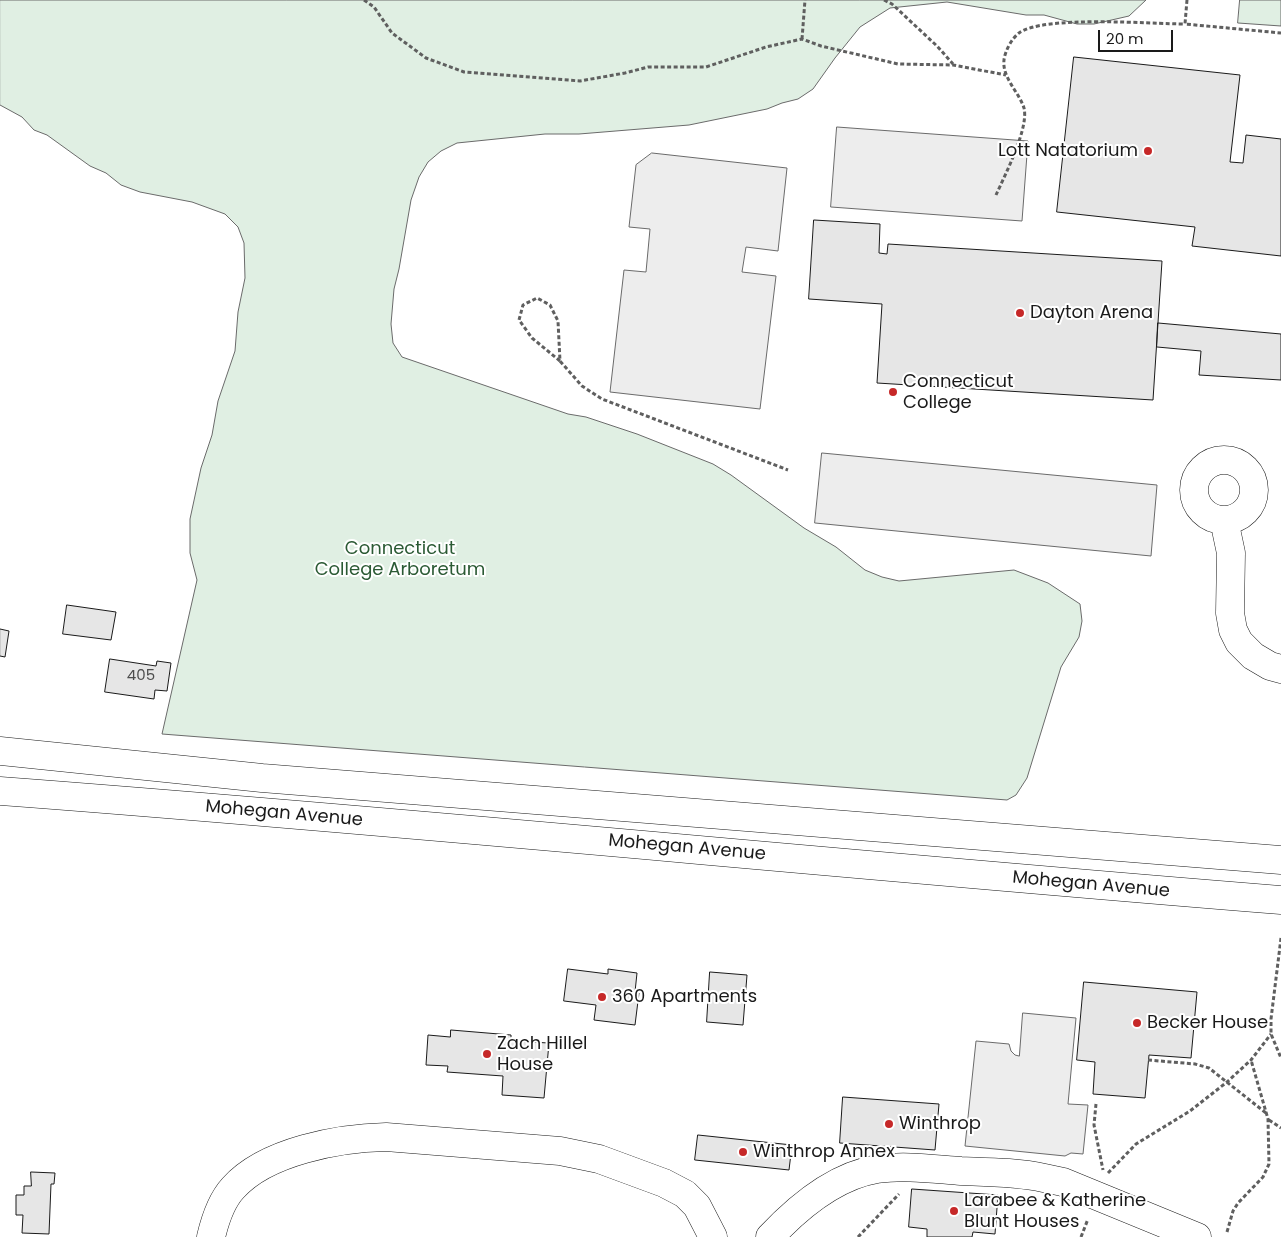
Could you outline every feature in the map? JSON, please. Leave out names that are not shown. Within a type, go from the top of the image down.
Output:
[{"type":"main road","points":[[1224,520],[1231,553],[1230,613],[1232,630],[1239,642],[1253,656],[1270,666],[1281,669]]},
{"type":"main road","name":"Mohegan Avenue","points":[[0,751],[272,778],[1281,860]]},
{"type":"main road","name":"Mohegan Avenue","points":[[0,791],[634,844],[1075,884],[1281,900]]},
{"type":"main road","points":[[211,1237],[228,1194],[236,1185],[256,1170],[301,1150],[336,1141],[366,1137],[491,1144],[560,1151],[599,1159],[664,1183],[685,1194],[697,1206],[713,1237]]},
{"type":"main road","points":[[770,1237],[782,1224],[823,1191],[835,1184],[859,1173],[893,1168],[990,1172],[1063,1182],[1197,1237]]},
{"type":"path","points":[[364,0],[374,7],[392,33],[426,58],[464,72],[580,81],[648,67],[706,67],[766,47],[802,39],[898,64],[953,65],[1006,74]]},
{"type":"path","points":[[802,39],[804,0]]},
{"type":"path","points":[[884,0],[891,2],[937,46],[953,65]]},
{"type":"path","points":[[1185,24],[1187,0]]},
{"type":"path","points":[[996,195],[1022,133],[1024,110],[1006,74],[1004,60],[1010,45],[1019,33],[1035,26],[1070,22],[1185,24],[1281,33]]},
{"type":"path","points":[[560,361],[558,321],[550,305],[537,298],[523,305],[519,320],[532,338],[560,361],[582,386],[602,398],[788,470]]},
{"type":"path","points":[[1281,938],[1272,1002],[1271,1034],[1281,1058]]},
{"type":"path","points":[[1096,1104],[1094,1125],[1103,1170],[1106,1175],[1136,1144],[1190,1111],[1227,1082],[1251,1060],[1271,1034]]},
{"type":"path","points":[[1148,1060],[1200,1065],[1216,1073],[1267,1113]]},
{"type":"path","points":[[1227,1232],[1233,1211],[1238,1203],[1267,1171],[1270,1164],[1267,1113],[1251,1060]]},
{"type":"path","points":[[1268,1120],[1281,1128]]},
{"type":"path","points":[[858,1237],[902,1191]]},
{"type":"path","points":[[1081,1237],[1091,1213]]},
{"type":"green space","name":"Connecticut College Arboretum","points":[[0,0],[1146,0],[1129,16],[1094,24],[1077,24],[1044,15],[1026,15],[947,2],[890,8],[860,27],[813,89],[798,99],[767,109],[689,125],[579,134],[545,134],[457,143],[441,151],[428,162],[419,177],[411,200],[394,289],[391,324],[393,343],[402,357],[568,414],[586,417],[637,434],[713,464],[804,528],[836,547],[865,570],[899,581],[1014,570],[1048,583],[1080,604],[1082,621],[1079,637],[1061,667],[1027,778],[1016,795],[1007,800],[162,734],[197,580],[190,553],[190,519],[201,468],[212,435],[218,401],[235,351],[238,312],[245,278],[244,243],[238,227],[225,214],[192,202],[140,192],[121,185],[106,173],[90,166],[47,135],[34,130],[22,117],[0,105]]},
{"type":"green space","points":[[1240,0],[1281,0],[1281,26],[1238,23]]},
{"type":"shaded area","points":[[837,127],[1028,141],[1022,221],[831,207]]},
{"type":"shaded area","points":[[652,153],[787,168],[778,251],[746,247],[742,272],[776,276],[760,409],[610,392],[624,270],[646,272],[650,229],[629,227],[636,165]]},
{"type":"shaded area","points":[[822,453],[1157,485],[1151,556],[815,523]]},
{"type":"shaded area","points":[[1023,1013],[1076,1018],[1068,1104],[1088,1105],[1083,1154],[1071,1153],[1065,1156],[965,1146],[976,1041],[1009,1044],[1011,1051],[1019,1056]]},
{"type":"building","name":"Lott Natatorium","points":[[1074,57],[1240,75],[1230,162],[1243,163],[1246,135],[1281,139],[1281,256],[1192,246],[1195,227],[1057,212]]},
{"type":"building","name":"Dayton Arena","points":[[814,220],[880,224],[879,253],[887,254],[888,244],[1162,261],[1153,400],[877,383],[882,304],[809,299]]},
{"type":"building","points":[[1158,323],[1281,334],[1281,380],[1199,375],[1201,351],[1157,347]]},
{"type":"building","points":[[67,605],[116,612],[111,640],[63,634]]},
{"type":"building","points":[[0,629],[9,631],[5,657],[0,656]]},
{"type":"building","points":[[110,659],[156,666],[157,661],[171,663],[167,691],[155,690],[154,699],[105,692]]},
{"type":"building","name":"360 Apartments","points":[[568,969],[608,974],[608,969],[637,973],[635,992],[639,993],[635,1025],[594,1020],[596,1005],[564,1001]]},
{"type":"building","points":[[710,972],[747,975],[743,1025],[707,1022]]},
{"type":"building","name":"Becker House","points":[[1084,982],[1197,992],[1191,1058],[1149,1055],[1145,1098],[1093,1094],[1095,1062],[1077,1060]]},
{"type":"building","name":"Zach Hillel House","points":[[451,1030],[511,1035],[511,1041],[549,1043],[544,1098],[502,1095],[503,1076],[447,1072],[448,1066],[426,1065],[428,1035],[450,1037]]},
{"type":"building","name":"Winthrop","points":[[843,1097],[939,1104],[935,1150],[840,1143]]},
{"type":"building","name":"Winthrop Annex","points":[[698,1135],[792,1145],[789,1170],[695,1160]]},
{"type":"building","points":[[31,1172],[55,1173],[54,1184],[51,1184],[49,1234],[22,1233],[23,1215],[16,1215],[16,1195],[24,1195],[24,1186],[31,1186]]},
{"type":"building","name":"Larabee & Katherine Blunt Houses","points":[[912,1189],[998,1195],[995,1234],[973,1232],[972,1237],[927,1237],[927,1229],[909,1227]]},
{"type":"place","name":"Lott Natatorium","points":[[1148,151]]},
{"type":"place","name":"Dayton Arena","points":[[1020,313]]},
{"type":"place","name":"Connecticut College","points":[[893,392]]},
{"type":"place","name":"360 Apartments","points":[[602,997]]},
{"type":"place","name":"Becker House","points":[[1137,1023]]},
{"type":"place","name":"Zach Hillel House","points":[[487,1054]]},
{"type":"place","name":"Winthrop","points":[[889,1124]]},
{"type":"place","name":"Winthrop Annex","points":[[743,1152]]},
{"type":"place","name":"Larabee & Katherine Blunt Houses","points":[[954,1211]]}]
